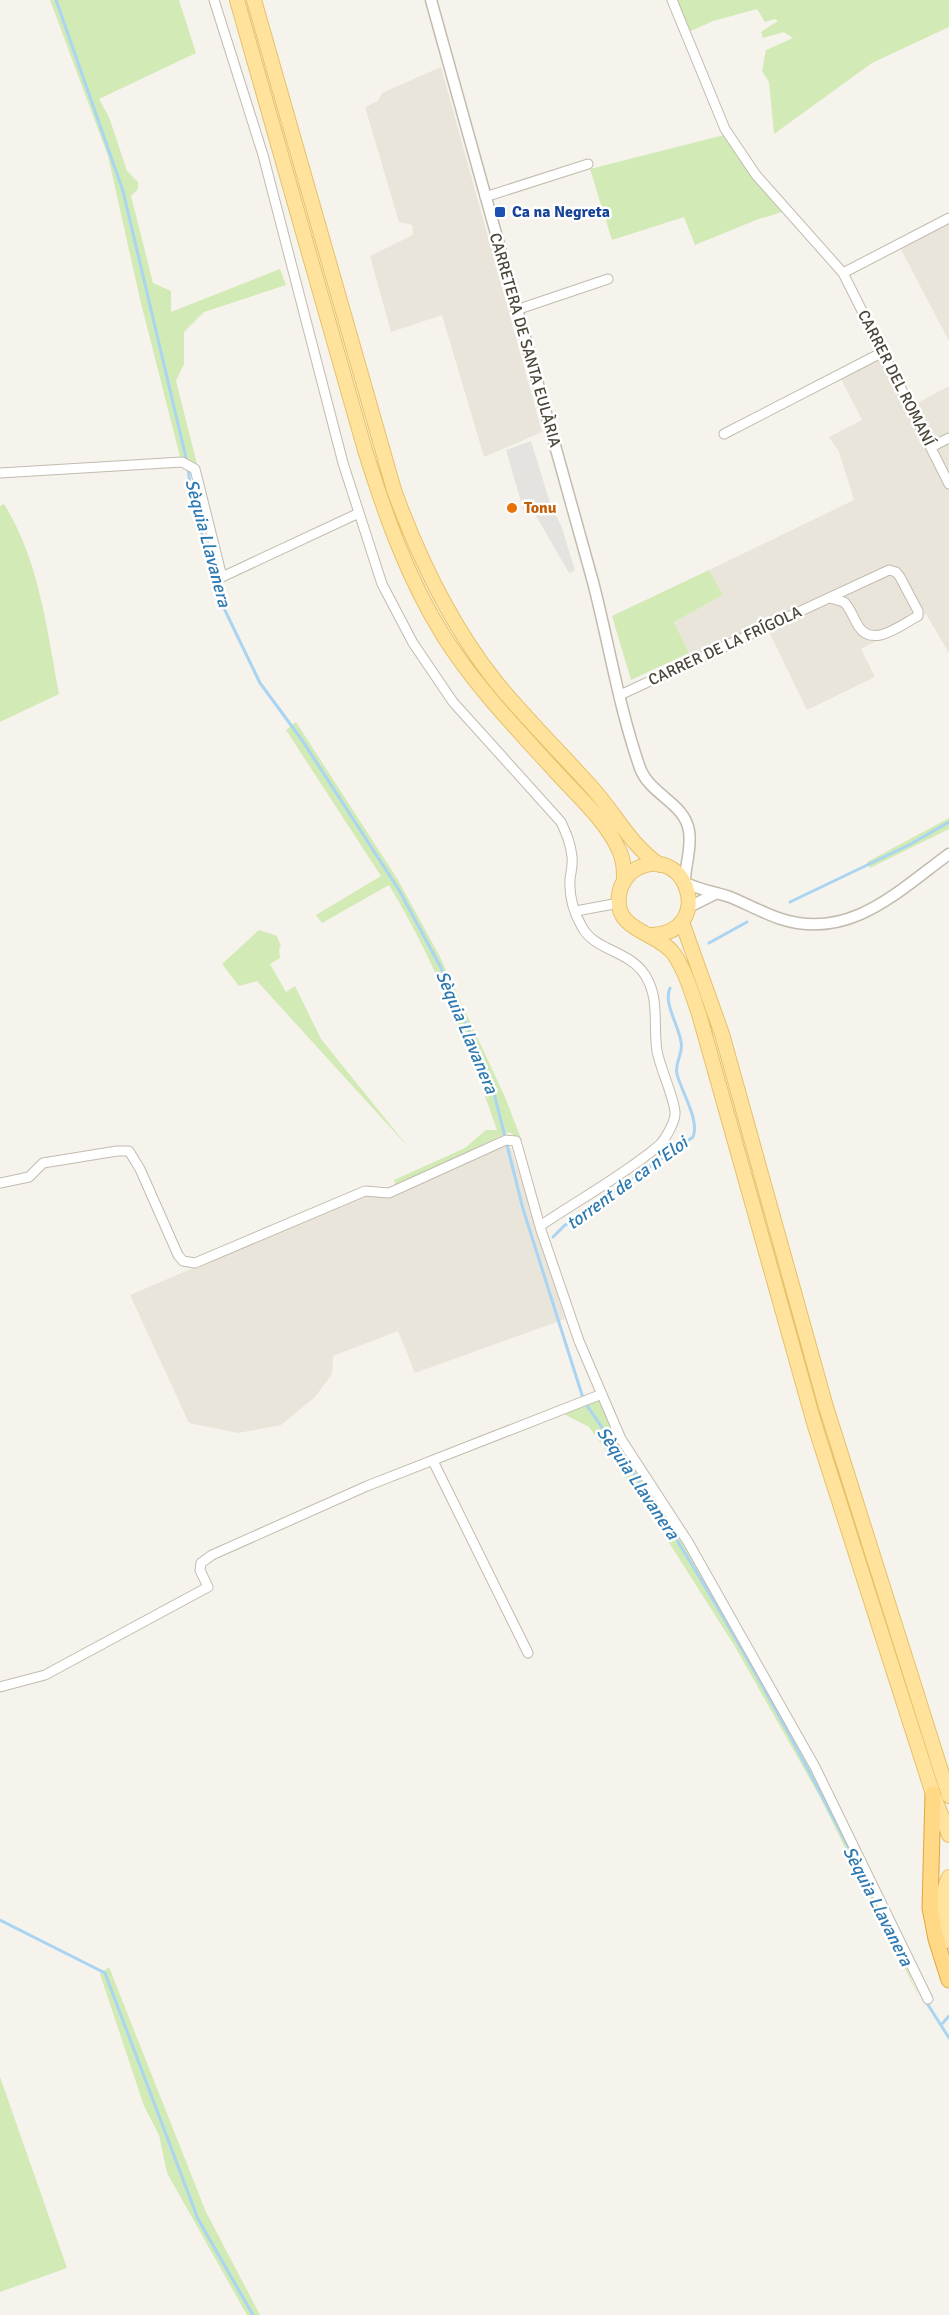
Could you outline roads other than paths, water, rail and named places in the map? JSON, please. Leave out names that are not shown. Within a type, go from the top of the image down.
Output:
[{"type":"highway","points":[[933,1794],[930,1908],[936,1939],[949,1980]]},
{"type":"main road","points":[[237,0],[365,450],[381,502],[408,569],[442,633],[483,691],[580,798],[613,840],[622,858],[624,882],[619,903],[630,926],[650,935],[674,955],[699,1014],[815,1426],[933,1794],[949,1835]]},
{"type":"main road","points":[[254,0],[394,490],[421,560],[455,624],[496,682],[607,805],[638,848],[685,882],[690,895],[689,907],[682,922],[669,932],[650,935]]},
{"type":"main road","points":[[624,882],[634,870],[663,865]]},
{"type":"main road","points":[[682,922],[722,1034],[826,1407],[949,1796]]},
{"type":"main road","points":[[949,1877],[944,1890],[943,1902],[949,1941]]},
{"type":"street","points":[[214,0],[262,155],[318,374],[382,584],[413,643],[453,702],[561,822],[573,859],[569,888],[585,932],[592,939],[621,952],[646,976],[655,1004],[654,1033],[661,1071],[676,1113],[659,1146],[540,1226]]},
{"type":"street","name":"CARRETERA DE SANTA EULÀRIA","points":[[431,0],[593,582],[620,694],[644,777],[655,791],[677,808],[686,821],[690,837],[685,882]]},
{"type":"street","name":"CARRER DEL ROMANÍ","points":[[672,0],[725,129],[756,176],[843,273],[949,483]]},
{"type":"street","points":[[485,196],[588,164]]},
{"type":"street","points":[[843,273],[949,218]]},
{"type":"street","points":[[516,310],[608,279]]},
{"type":"street","points":[[724,434],[883,352]]},
{"type":"street","points":[[931,447],[949,438]]},
{"type":"street","points":[[0,473],[183,462],[195,469],[222,577],[359,513]]},
{"type":"street","name":"CARRER DE LA FRÍGOLA","points":[[620,694],[889,570],[896,572],[900,577],[918,611],[918,616],[877,637],[869,637],[863,632],[844,602],[830,598]]},
{"type":"street","points":[[663,865],[688,853]]},
{"type":"street","points":[[685,882],[783,919],[816,925],[834,924],[871,911],[949,854]]},
{"type":"street","points":[[689,907],[717,893]]},
{"type":"street","points":[[576,911],[619,903]]},
{"type":"street","points":[[0,1183],[29,1177],[43,1163],[117,1151],[129,1152],[140,1169],[178,1255],[183,1262],[195,1263],[365,1191],[389,1193],[506,1140],[516,1141],[540,1226],[579,1341],[621,1439],[688,1542],[815,1767],[928,1999]]},
{"type":"street","points":[[0,1687],[45,1674],[208,1587],[200,1570],[201,1563],[212,1555],[367,1486],[602,1394]]},
{"type":"street","points":[[433,1461],[528,1653]]},
{"type":"waterway","name":"Sèquia Llavanera","points":[[56,0],[123,191],[187,462]]},
{"type":"waterway","name":"Sèquia Llavanera","points":[[188,469],[192,498],[220,600],[260,683],[302,740],[399,890],[440,966],[491,1081],[523,1209],[583,1398]]},
{"type":"waterway","name":"torrent de ca n'Eloi","points":[[790,902],[909,845],[949,822]]},
{"type":"waterway","name":"torrent de ca n'Eloi","points":[[709,943],[747,922]]},
{"type":"waterway","name":"torrent de ca n'Eloi","points":[[553,1237],[564,1226],[693,1137],[692,1114],[676,1070],[682,1046],[668,1001],[670,988]]},
{"type":"waterway","name":"Sèquia Llavanera","points":[[586,1404],[662,1516],[725,1620],[800,1754],[870,1890]]},
{"type":"waterway","points":[[0,1920],[105,1973],[198,2219],[253,2315]]},
{"type":"waterway","name":"Sèquia Llavanera","points":[[925,2000],[949,2038]]},
{"type":"waterway","points":[[941,2025],[949,2016]]},
{"type":"place","name":"Ca na Negreta","points":[[500,212]]},
{"type":"place","name":"Tonu","points":[[512,508]]}]
